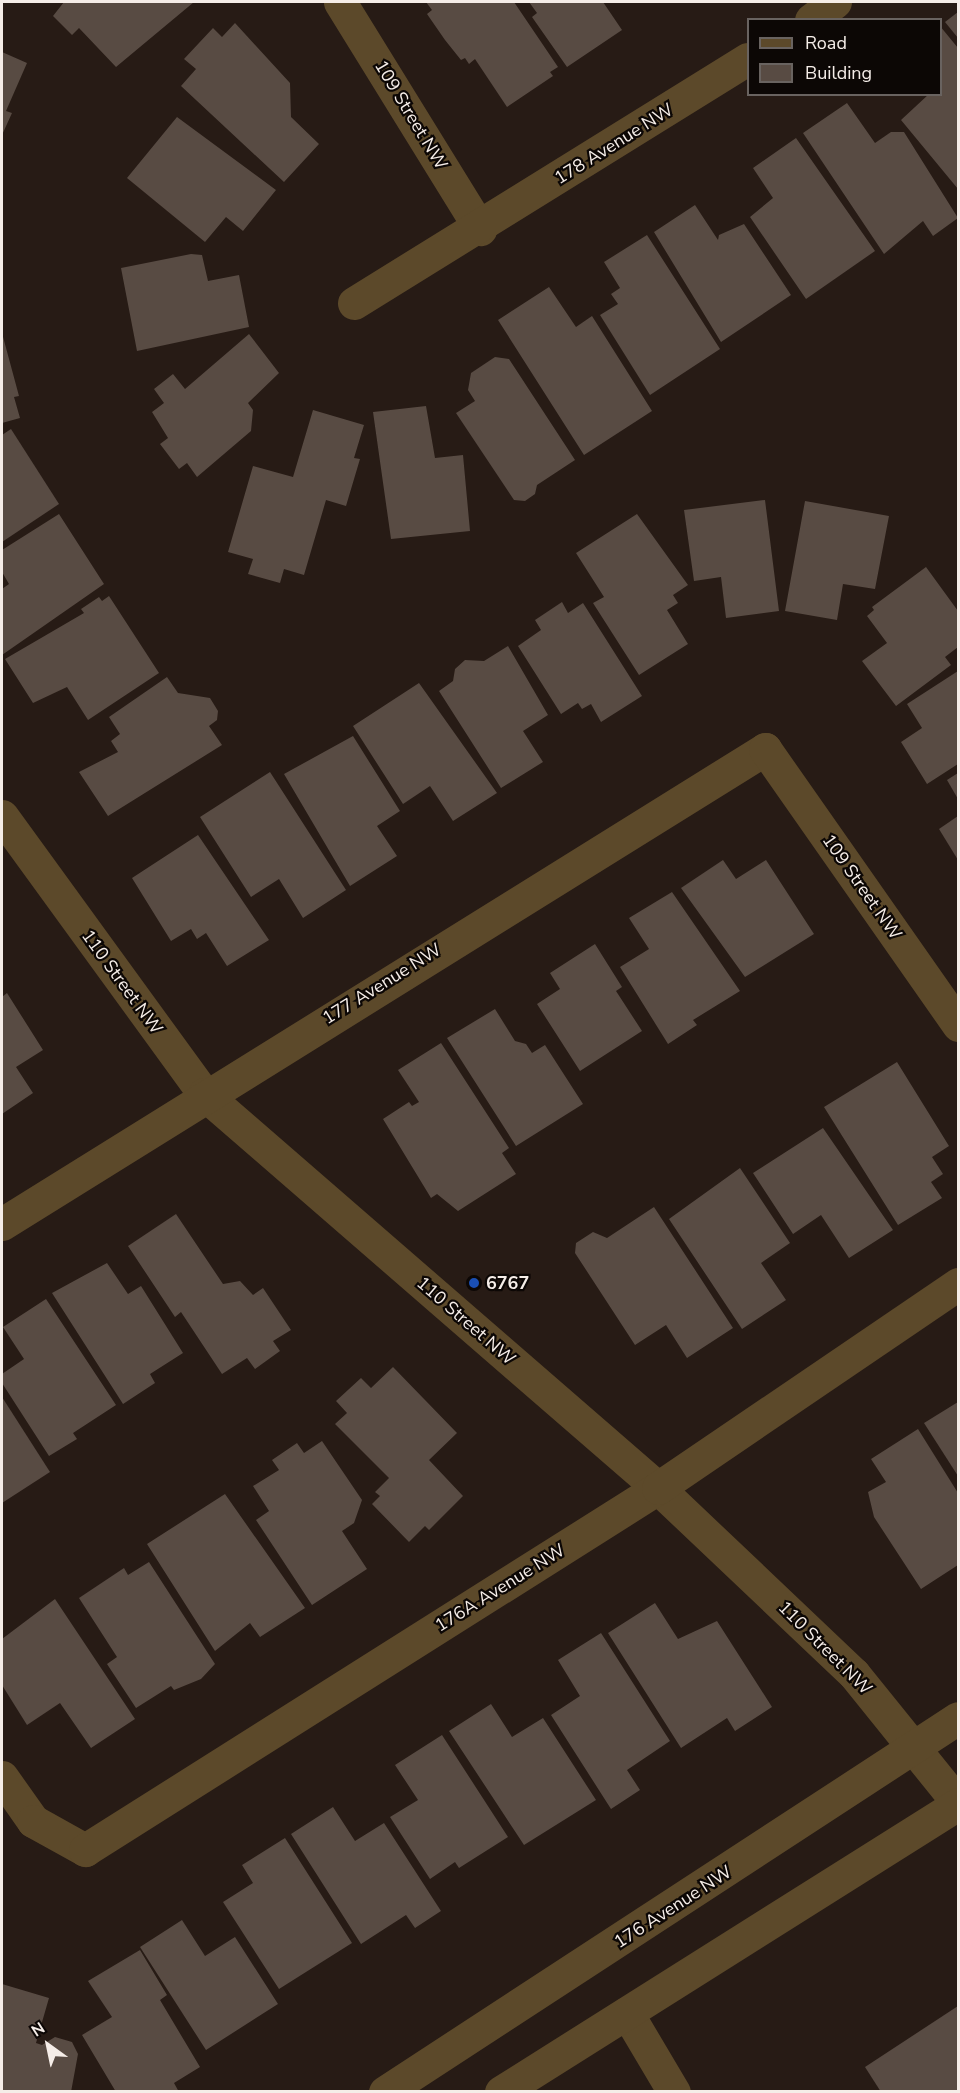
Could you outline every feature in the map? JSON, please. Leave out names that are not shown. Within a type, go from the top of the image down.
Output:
[{"type":"street","name":"109 Street NW","points":[[340,2],[480,229]]},
{"type":"street","points":[[814,18],[835,2]]},
{"type":"street","name":"178 Avenue NW","points":[[354,303],[480,229],[747,60]]},
{"type":"street","name":"109 Street NW","points":[[765,749],[958,1025]]},
{"type":"street","name":"177 Avenue NW","points":[[2,1224],[204,1094],[765,749]]},
{"type":"street","name":"110 Street NW","points":[[2,816],[204,1094],[658,1488],[854,1674],[915,1746],[958,1804]]},
{"type":"street","name":"176A Avenue NW","points":[[2,1777],[33,1821],[85,1850],[658,1488],[958,1284]]},
{"type":"street","name":"176 Avenue NW","points":[[385,2091],[958,1718]]},
{"type":"street","points":[[501,2091],[958,1804]]},
{"type":"street","points":[[627,2013],[674,2091]]},
{"type":"building","points":[[64,2],[194,2],[116,67],[79,28],[72,35],[53,16]]},
{"type":"building","points":[[426,2],[514,2],[558,67],[550,72],[553,76],[507,107],[475,59],[469,64],[465,58],[461,60],[445,40],[427,14],[432,10]]},
{"type":"building","points":[[529,2],[603,2],[622,30],[567,67],[532,17],[537,13]]},
{"type":"building","points":[[958,12],[958,38],[945,22]]},
{"type":"building","points":[[235,23],[290,83],[291,117],[319,144],[284,182],[181,86],[196,69],[184,59],[213,28],[222,37]]},
{"type":"building","points":[[942,28],[958,48],[958,189],[901,120],[927,96],[942,96]]},
{"type":"building","points":[[2,52],[27,63],[6,111],[12,113],[2,135]]},
{"type":"building","points":[[847,103],[875,143],[891,132],[904,132],[958,218],[933,236],[923,221],[884,254],[803,133]]},
{"type":"building","points":[[177,117],[276,190],[243,231],[226,217],[205,242],[127,178]]},
{"type":"building","points":[[796,138],[875,251],[806,299],[750,217],[773,198],[753,168]]},
{"type":"building","points":[[695,205],[718,240],[719,235],[744,224],[791,295],[721,342],[654,232]]},
{"type":"building","points":[[647,235],[720,349],[650,395],[600,315],[618,304],[611,294],[620,288],[604,262]]},
{"type":"building","points":[[191,254],[202,255],[208,281],[239,275],[249,327],[137,351],[121,268]]},
{"type":"building","points":[[549,287],[576,327],[592,316],[652,411],[584,455],[498,320]]},
{"type":"building","points":[[2,333],[19,396],[14,397],[20,418],[2,423]]},
{"type":"building","points":[[249,334],[279,373],[248,403],[253,410],[251,431],[197,477],[187,463],[179,469],[160,444],[168,438],[152,412],[164,403],[154,389],[173,374],[185,389]]},
{"type":"building","points":[[495,357],[509,359],[575,460],[537,485],[535,494],[525,501],[514,500],[456,413],[475,401],[468,390],[471,373]]},
{"type":"building","points":[[426,406],[435,458],[463,455],[470,531],[391,539],[373,412]]},
{"type":"building","points":[[313,410],[364,425],[354,458],[360,459],[346,506],[326,500],[304,575],[284,569],[280,583],[248,574],[253,559],[228,552],[253,466],[293,477]]},
{"type":"building","points":[[11,429],[59,504],[2,542],[2,435]]},
{"type":"building","points":[[765,500],[779,611],[726,618],[721,577],[694,581],[684,510]]},
{"type":"building","points":[[805,501],[889,516],[875,589],[843,584],[837,620],[785,611]]},
{"type":"building","points":[[59,514],[104,584],[2,655],[2,589],[9,584],[2,572],[2,550]]},
{"type":"building","points":[[637,514],[688,585],[673,595],[678,603],[667,610],[688,644],[639,675],[593,603],[604,597],[576,553]]},
{"type":"building","points":[[926,567],[958,611],[958,647],[945,657],[951,665],[896,706],[862,661],[887,643],[867,616],[874,610],[872,607]]},
{"type":"building","points":[[109,596],[159,673],[88,720],[67,687],[33,703],[5,659],[84,613],[81,609],[99,597],[102,601]]},
{"type":"building","points":[[562,602],[568,613],[583,603],[642,696],[601,722],[591,704],[582,709],[578,703],[561,714],[518,646],[541,630],[535,620]]},
{"type":"building","points":[[508,646],[548,715],[523,731],[543,762],[501,788],[439,691],[453,681],[455,669],[465,660],[484,661]]},
{"type":"building","points":[[958,671],[958,764],[927,784],[901,742],[922,728],[907,704]]},
{"type":"building","points":[[167,677],[178,693],[210,698],[218,711],[217,720],[209,726],[222,745],[108,816],[79,772],[118,752],[111,741],[120,734],[109,717]]},
{"type":"building","points":[[419,683],[497,793],[453,821],[430,786],[403,804],[353,726]]},
{"type":"building","points":[[353,736],[400,811],[377,826],[397,856],[350,886],[284,774]]},
{"type":"building","points":[[270,772],[346,890],[303,918],[279,879],[251,897],[200,817]]},
{"type":"building","points":[[958,773],[958,799],[947,780]]},
{"type":"building","points":[[958,816],[958,860],[939,829]]},
{"type":"building","points":[[198,835],[269,940],[227,966],[206,933],[197,939],[191,929],[171,941],[132,878]]},
{"type":"building","points":[[723,860],[736,879],[766,860],[814,934],[745,977],[681,888]]},
{"type":"building","points":[[672,892],[740,991],[693,1020],[697,1025],[668,1044],[620,967],[649,949],[629,918]]},
{"type":"building","points":[[595,944],[622,987],[616,991],[642,1031],[580,1071],[537,1004],[560,989],[550,973]]},
{"type":"building","points":[[7,993],[43,1050],[16,1067],[33,1093],[2,1114],[2,997]]},
{"type":"building","points":[[495,1009],[515,1041],[526,1044],[532,1053],[545,1045],[583,1104],[516,1146],[447,1038]]},
{"type":"building","points":[[441,1043],[509,1148],[502,1153],[516,1174],[458,1211],[437,1194],[431,1198],[383,1119],[409,1102],[412,1106],[419,1102],[398,1070]]},
{"type":"building","points":[[897,1062],[949,1146],[932,1157],[943,1174],[931,1182],[942,1198],[898,1225],[824,1107]]},
{"type":"building","points":[[823,1128],[893,1230],[849,1258],[821,1215],[793,1234],[753,1173]]},
{"type":"building","points":[[740,1168],[790,1243],[761,1263],[786,1300],[742,1329],[669,1219]]},
{"type":"building","points":[[654,1207],[733,1328],[687,1358],[666,1325],[635,1345],[575,1253],[576,1243],[593,1232],[607,1238]]},
{"type":"building","points":[[176,1214],[223,1284],[240,1281],[253,1295],[263,1288],[291,1330],[273,1341],[280,1351],[255,1369],[247,1358],[222,1374],[181,1312],[175,1317],[128,1246]]},
{"type":"building","points":[[107,1263],[128,1294],[141,1286],[183,1353],[150,1374],[155,1383],[123,1404],[52,1293]]},
{"type":"building","points":[[46,1299],[116,1405],[73,1433],[77,1439],[49,1456],[2,1383],[2,1374],[24,1359],[3,1327]]},
{"type":"building","points":[[393,1367],[457,1433],[429,1460],[463,1496],[429,1530],[425,1526],[409,1542],[372,1504],[380,1496],[375,1492],[389,1478],[335,1424],[347,1413],[336,1401],[361,1378],[371,1388]]},
{"type":"building","points":[[2,1397],[50,1472],[2,1503]]},
{"type":"building","points":[[958,1402],[958,1476],[924,1423]]},
{"type":"building","points":[[918,1429],[958,1493],[958,1565],[921,1589],[874,1517],[868,1492],[886,1482],[871,1459]]},
{"type":"building","points":[[322,1441],[362,1500],[354,1523],[342,1531],[367,1569],[312,1605],[256,1520],[269,1511],[253,1486],[279,1470],[272,1460],[297,1443],[304,1453]]},
{"type":"building","points":[[225,1494],[305,1608],[260,1637],[250,1623],[215,1651],[147,1544]]},
{"type":"building","points":[[149,1562],[215,1664],[201,1679],[174,1690],[171,1686],[136,1708],[107,1664],[117,1657],[79,1598],[124,1568],[128,1575]]},
{"type":"building","points":[[55,1599],[135,1719],[91,1748],[60,1703],[27,1725],[2,1685],[2,1639]]},
{"type":"building","points":[[655,1603],[678,1639],[717,1621],[772,1707],[735,1731],[727,1718],[681,1748],[608,1633]]},
{"type":"building","points":[[601,1633],[670,1741],[627,1770],[640,1790],[611,1809],[551,1715],[580,1696],[558,1660]]},
{"type":"building","points":[[491,1704],[512,1737],[543,1718],[596,1800],[524,1845],[449,1731]]},
{"type":"building","points":[[442,1735],[508,1837],[459,1868],[455,1862],[430,1879],[390,1817],[418,1800],[395,1765]]},
{"type":"building","points":[[333,1807],[355,1841],[384,1823],[441,1911],[415,1928],[406,1915],[361,1944],[291,1834]]},
{"type":"building","points":[[285,1838],[352,1943],[279,1989],[223,1902],[253,1883],[242,1865]]},
{"type":"building","points":[[182,1920],[205,1956],[235,1937],[278,2004],[206,2050],[140,1947]]},
{"type":"building","points":[[140,1950],[167,1995],[160,2000],[200,2067],[174,2083],[179,2092],[116,2092],[82,2035],[112,2017],[88,1981]]},
{"type":"building","points":[[2,1984],[49,1998],[36,2043],[42,2045],[55,2037],[72,2042],[78,2054],[71,2092],[2,2092]]},
{"type":"building","points":[[958,2006],[958,2092],[881,2092],[865,2067]]},
{"type":"place","name":"6767","points":[[474,1283]]}]
